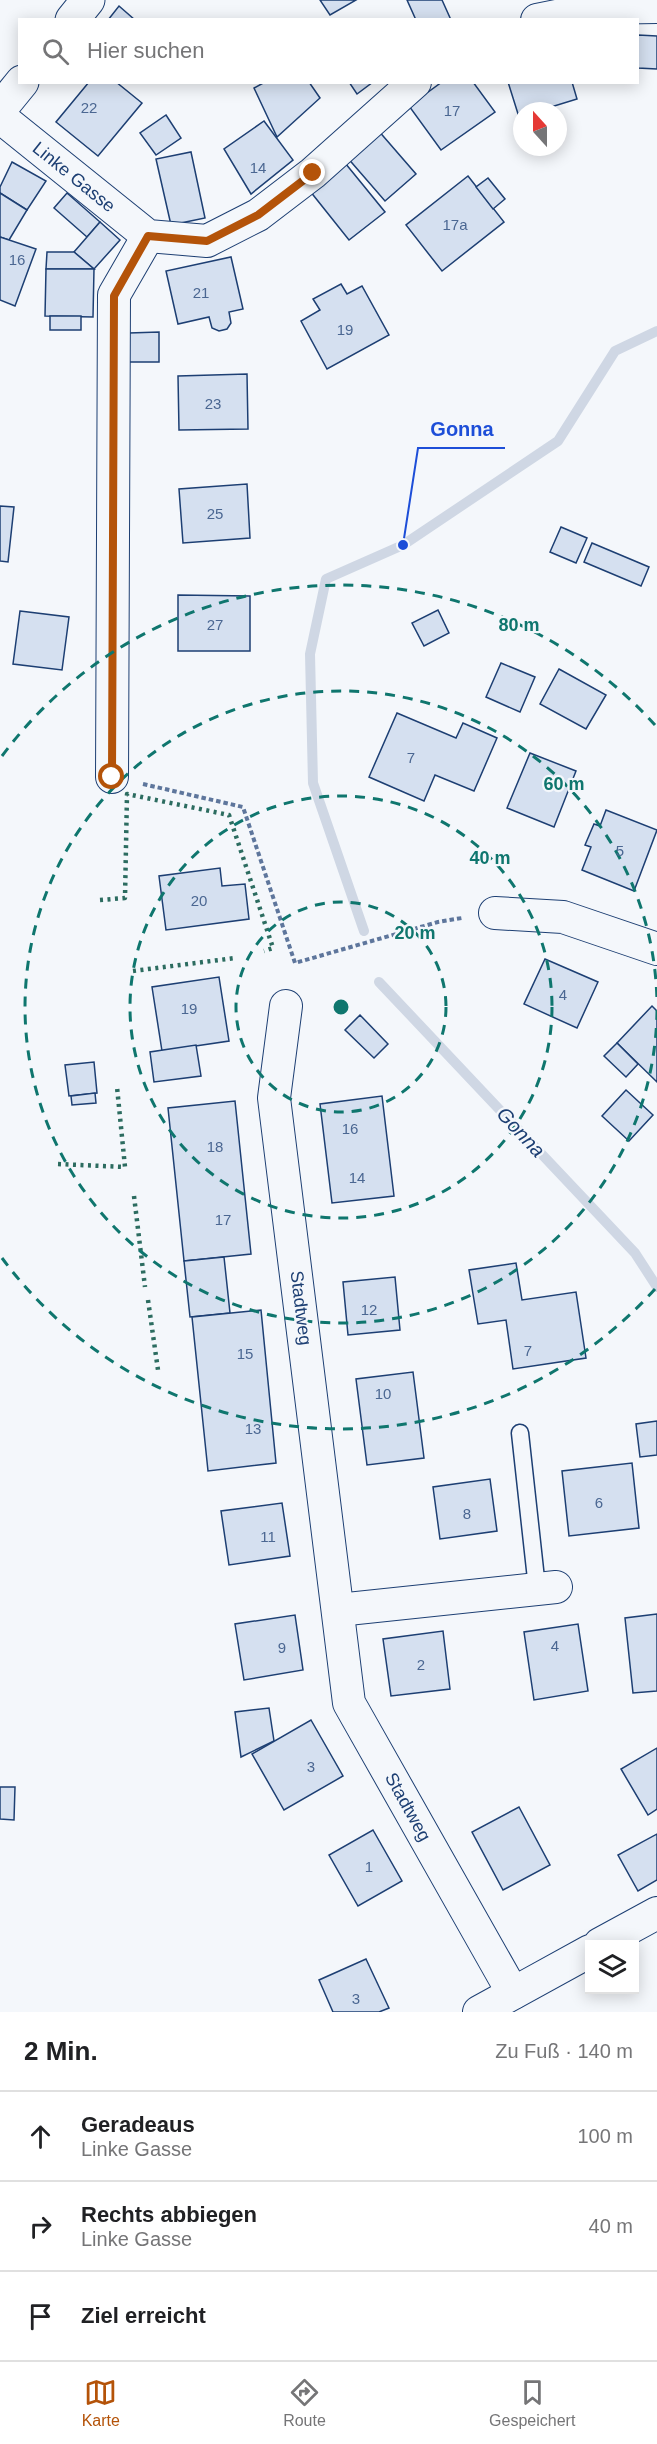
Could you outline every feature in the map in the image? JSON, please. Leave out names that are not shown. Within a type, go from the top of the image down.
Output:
[{"type":"main road","points":[[74,18],[88,0]]},
{"type":"main road","points":[[0,109],[20,84]]},
{"type":"street","points":[[547,18],[595,8],[657,7]]},
{"type":"street","points":[[112,777],[114,296],[148,236],[207,241],[258,215],[313,173],[413,84]]},
{"type":"street","name":"Linke Gasse","points":[[0,117],[148,236]]},
{"type":"street","points":[[495,912],[563,917],[657,949]]},
{"type":"street","name":"Stadtweg","points":[[286,1006],[274,1098],[349,1703],[513,1993]]},
{"type":"street","points":[[338,1610],[546,1587]]},
{"type":"street","points":[[607,1940],[657,1913]]},
{"type":"street","points":[[479,2012],[585,1954]]},
{"type":"lane","points":[[520,1432],[546,1587]]},
{"type":"path","points":[[112,777],[243,807],[295,963],[438,922],[495,912]]},
{"type":"building","points":[[320,0],[356,0],[330,15]]},
{"type":"building","points":[[407,0],[442,0],[450,18],[415,18]]},
{"type":"building","points":[[119,6],[133,18],[110,18]]},
{"type":"building","points":[[639,35],[657,36],[657,69],[639,68]]},
{"type":"building","points":[[87,84],[118,84],[142,103],[98,156],[56,122]]},
{"type":"building","points":[[261,84],[310,84],[320,98],[277,137],[254,88]]},
{"type":"building","points":[[350,84],[370,84],[357,94]]},
{"type":"building","points":[[439,84],[474,84],[495,112],[441,150],[409,106]]},
{"type":"building","points":[[509,84],[573,84],[577,99],[567,102],[514,102]]},
{"type":"building","points":[[166,115],[181,138],[156,155],[140,133]]},
{"type":"building","points":[[264,121],[293,160],[251,194],[224,149]]},
{"type":"building","points":[[377,129],[416,174],[385,201],[346,156]]},
{"type":"building","points":[[191,152],[205,218],[171,225],[156,159]]},
{"type":"building","points":[[341,158],[385,212],[349,240],[306,186]]},
{"type":"building","points":[[12,162],[46,181],[27,210],[0,193],[0,187]]},
{"type":"building","points":[[468,176],[504,222],[442,271],[406,225]]},
{"type":"building","points":[[488,178],[505,199],[493,209],[476,187]]},
{"type":"building","points":[[0,193],[27,210],[9,240],[0,237]]},
{"type":"building","points":[[67,193],[100,222],[87,237],[54,208]]},
{"type":"building","points":[[100,222],[120,240],[94,269],[74,252]]},
{"type":"building","points":[[0,237],[36,249],[15,306],[0,300]]},
{"type":"building","points":[[47,252],[74,252],[94,269],[46,269]]},
{"type":"building","points":[[231,257],[243,309],[229,312],[231,323],[227,329],[219,331],[212,328],[209,317],[178,324],[166,271]]},
{"type":"building","points":[[46,269],[94,269],[93,317],[45,316]]},
{"type":"building","points":[[341,284],[347,294],[362,286],[389,335],[327,369],[301,321],[320,310],[313,299]]},
{"type":"building","points":[[50,316],[81,316],[81,330],[50,330]]},
{"type":"building","points":[[159,332],[159,362],[129,362],[129,333]]},
{"type":"building","points":[[247,374],[248,429],[179,430],[178,376]]},
{"type":"building","points":[[247,484],[250,538],[183,543],[179,489]]},
{"type":"building","points":[[0,506],[14,507],[8,562],[0,561]]},
{"type":"building","points":[[561,527],[587,538],[576,563],[550,552]]},
{"type":"building","points":[[592,543],[649,567],[641,586],[584,562]]},
{"type":"building","points":[[178,595],[250,596],[250,651],[178,651]]},
{"type":"building","points":[[438,610],[449,633],[424,646],[412,623]]},
{"type":"building","points":[[20,611],[69,617],[62,670],[13,664]]},
{"type":"building","points":[[501,663],[535,677],[520,712],[486,697]]},
{"type":"building","points":[[559,669],[606,695],[586,729],[540,704]]},
{"type":"building","points":[[397,713],[456,738],[463,723],[497,738],[474,791],[435,775],[424,801],[369,777]]},
{"type":"building","points":[[530,753],[576,771],[554,827],[507,808]]},
{"type":"building","points":[[606,810],[657,830],[634,891],[582,870],[591,847],[585,845],[594,824],[600,826]]},
{"type":"building","points":[[220,868],[222,886],[245,884],[249,919],[166,930],[159,876]]},
{"type":"building","points":[[545,959],[598,982],[577,1028],[524,1004]]},
{"type":"building","points":[[219,977],[229,1041],[162,1051],[152,987]]},
{"type":"building","points":[[652,1006],[657,1011],[657,1082],[617,1043]]},
{"type":"building","points":[[360,1015],[388,1044],[374,1058],[345,1030]]},
{"type":"building","points":[[617,1043],[638,1064],[626,1077],[604,1056]]},
{"type":"building","points":[[196,1045],[201,1076],[154,1082],[150,1052]]},
{"type":"building","points":[[94,1062],[97,1093],[69,1096],[65,1065]]},
{"type":"building","points":[[626,1090],[653,1115],[629,1141],[602,1116]]},
{"type":"building","points":[[95,1093],[96,1103],[72,1105],[71,1096]]},
{"type":"building","points":[[382,1096],[394,1196],[332,1203],[320,1104]]},
{"type":"building","points":[[235,1101],[251,1254],[184,1261],[168,1108]]},
{"type":"building","points":[[224,1257],[230,1313],[190,1317],[184,1261]]},
{"type":"building","points":[[516,1263],[522,1300],[576,1292],[586,1358],[513,1369],[506,1320],[478,1324],[469,1270]]},
{"type":"building","points":[[395,1277],[400,1330],[348,1335],[343,1282]]},
{"type":"building","points":[[261,1310],[276,1463],[208,1471],[192,1317]]},
{"type":"building","points":[[413,1372],[424,1458],[367,1465],[356,1379]]},
{"type":"building","points":[[657,1421],[657,1455],[640,1457],[636,1424]]},
{"type":"building","points":[[632,1463],[639,1528],[569,1536],[562,1471]]},
{"type":"building","points":[[490,1479],[497,1531],[440,1539],[433,1487]]},
{"type":"building","points":[[282,1503],[290,1556],[229,1565],[221,1511]]},
{"type":"building","points":[[657,1614],[657,1691],[633,1693],[625,1618]]},
{"type":"building","points":[[295,1615],[303,1670],[244,1680],[235,1624]]},
{"type":"building","points":[[578,1624],[588,1691],[534,1700],[524,1632]]},
{"type":"building","points":[[443,1631],[450,1689],[391,1696],[383,1639]]},
{"type":"building","points":[[269,1708],[274,1741],[241,1757],[235,1712]]},
{"type":"building","points":[[311,1720],[343,1776],[284,1810],[252,1754]]},
{"type":"building","points":[[657,1748],[657,1809],[648,1815],[621,1769]]},
{"type":"building","points":[[0,1787],[15,1787],[14,1820],[0,1819]]},
{"type":"building","points":[[519,1807],[550,1865],[503,1890],[472,1832]]},
{"type":"building","points":[[373,1830],[402,1881],[358,1906],[329,1855]]},
{"type":"building","points":[[657,1834],[657,1880],[638,1891],[618,1855]]},
{"type":"building","points":[[366,1959],[389,2008],[379,2012],[333,2012],[319,1980]]},
{"type":"waterway","name":"Gonna","points":[[364,931],[313,783],[310,654],[326,579],[403,545],[558,441],[615,351],[657,331]]},
{"type":"waterway","name":"Gonna","points":[[379,982],[635,1253],[657,1287]]},
{"type":"hedge","points":[[100,900],[125,898],[127,794],[229,815],[273,948],[264,951]]},
{"type":"hedge","points":[[133,971],[235,958]]},
{"type":"hedge","points":[[58,1164],[125,1167],[117,1087]]},
{"type":"hedge","points":[[134,1196],[145,1287]]},
{"type":"hedge","points":[[148,1300],[158,1370]]},
{"type":"place","name":"Gonna","points":[[403,545]]},
{"type":"route","points":[[112,777],[114,296],[148,236],[207,241],[258,215],[313,173]]}]
